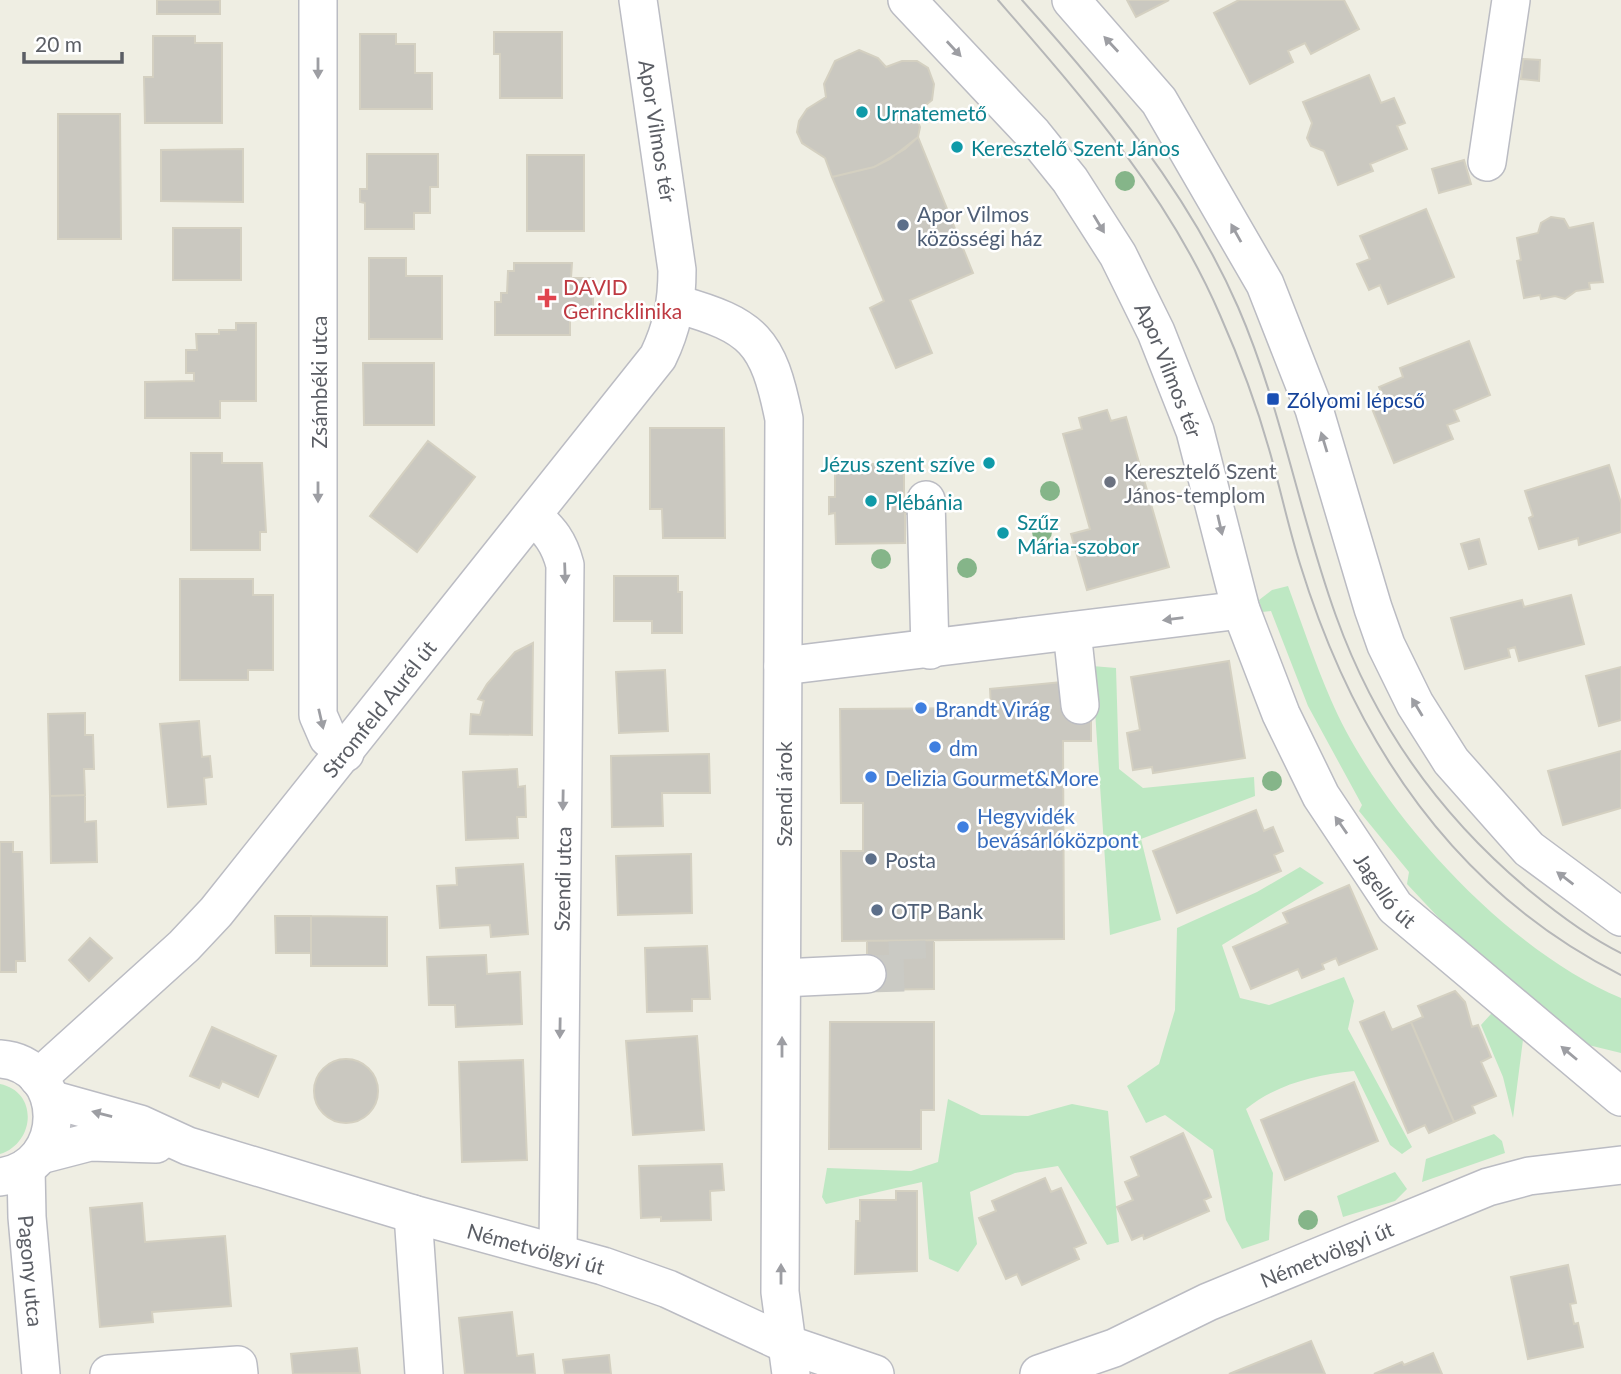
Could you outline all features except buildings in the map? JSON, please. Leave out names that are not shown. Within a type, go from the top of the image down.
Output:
[{"type":"street","name":"Zsámbéki utca","points":[[318,0],[318,715],[328,738],[345,752]]},
{"type":"street","name":"Apor Vilmos tér","points":[[638,0],[671,213],[677,304]]},
{"type":"street","name":"Apor Vilmos tér","points":[[907,0],[1040,143],[1070,180],[1118,255],[1156,332],[1195,431],[1241,610]]},
{"type":"street","points":[[1071,0],[1159,101],[1265,284],[1314,409],[1345,507],[1349,531],[1386,645],[1415,704],[1451,761],[1529,849],[1621,917]]},
{"type":"street","points":[[1487,162],[1511,0]]},
{"type":"street","name":"Stromfeld Aurél út","points":[[44,1088],[208,920],[345,752],[658,357],[669,334],[677,304]]},
{"type":"street","name":"Szendi árok","points":[[677,304],[722,316],[743,328],[770,362],[784,419],[780,1292],[787,1358]]},
{"type":"street","points":[[926,500],[930,650]]},
{"type":"street","name":"Szendi utca","points":[[533,516],[551,532],[561,547],[565,565],[558,1253]]},
{"type":"street","points":[[783,666],[1241,610]]},
{"type":"street","name":"Jagelló út","points":[[1241,610],[1281,714],[1321,796],[1395,907],[1621,1097]]},
{"type":"street","points":[[1072,631],[1080,705]]},
{"type":"street","points":[[782,978],[867,974]]},
{"type":"street","name":"Németvölgyi út","points":[[0,1059],[23,1066],[44,1088],[140,1124],[188,1146],[413,1214],[558,1253],[668,1289],[787,1358],[876,1374]]},
{"type":"street","points":[[22,1167],[47,1145],[53,1122],[44,1088]]},
{"type":"street","name":"Németvölgyi út","points":[[22,1167],[90,1142],[188,1146]]},
{"type":"street","name":"Németvölgyi út","points":[[1039,1374],[1114,1348],[1208,1302],[1488,1188],[1529,1176],[1621,1165]]},
{"type":"street","name":"Pagony utca","points":[[22,1167],[41,1374]]},
{"type":"street","points":[[413,1214],[424,1374]]},
{"type":"street","points":[[109,1374],[238,1364],[239,1374]]},
{"type":"green space","points":[[1288,586],[1331,700],[1353,743],[1381,788],[1414,832],[1492,913],[1534,948],[1578,976],[1621,998],[1621,1053],[1576,1042],[1438,917],[1407,884],[1409,872],[1359,811],[1362,805],[1308,706],[1271,611],[1262,612],[1259,600],[1272,590]]},
{"type":"green space","points":[[1092,666],[1116,668],[1119,769],[1143,788],[1254,777],[1255,796],[1141,839],[1161,920],[1110,935]]},
{"type":"green space","points":[[1300,867],[1324,883],[1222,945],[1240,998],[1269,1005],[1344,977],[1354,1001],[1348,1029],[1412,1147],[1402,1154],[1390,1145],[1354,1071],[1297,1082],[1258,1100],[1246,1109],[1273,1173],[1269,1240],[1242,1249],[1226,1220],[1213,1150],[1165,1115],[1146,1123],[1127,1086],[1159,1064],[1175,1010],[1177,928],[1257,892]]},
{"type":"green space","points":[[1500,1004],[1525,1024],[1513,1118],[1503,1077],[1481,1025]]},
{"type":"green space","points":[[0,1084],[13,1089],[21,1097],[28,1118],[20,1140],[0,1154]]},
{"type":"green space","points":[[948,1099],[981,1115],[1028,1116],[1072,1104],[1108,1111],[1119,1242],[1107,1245],[1058,1166],[1015,1173],[970,1192],[977,1244],[958,1272],[929,1259],[922,1182],[826,1204],[822,1197],[827,1168],[911,1171],[938,1162]]},
{"type":"green space","points":[[1494,1134],[1502,1141],[1505,1153],[1422,1182],[1426,1159]]},
{"type":"green space","points":[[1395,1172],[1407,1189],[1395,1201],[1343,1217],[1337,1196]]},
{"type":"tunnel","points":[[867,974],[908,973],[907,941]]},
{"type":"tram line","points":[[998,0],[1121,149],[1149,188],[1199,271],[1227,331],[1253,398],[1296,550],[1322,628],[1349,690],[1381,749],[1418,803],[1460,854],[1508,900],[1561,940],[1621,975]]},
{"type":"tram line","points":[[1022,0],[1084,71],[1142,145],[1195,223],[1218,264],[1238,307],[1266,383],[1336,616],[1370,695],[1391,731],[1440,800],[1498,862],[1562,917],[1621,953]]},
{"type":"place","name":"Urnatemető","points":[[862,112]]},
{"type":"place","name":"Keresztelő Szent János","points":[[957,147]]},
{"type":"place","name":"Apor Vilmos közösségi ház","points":[[903,225]]},
{"type":"place","name":"DAVID Gerincklinika","points":[[547,298]]},
{"type":"place","name":"Zólyomi lépcső","points":[[1273,399]]},
{"type":"place","name":"Jézus szent szíve","points":[[989,463]]},
{"type":"place","name":"Keresztelő Szent János-templom","points":[[1110,482]]},
{"type":"place","name":"Plébánia","points":[[871,501]]},
{"type":"place","name":"Szűz Mária-szobor","points":[[1003,533]]},
{"type":"place","name":"Brandt Virág","points":[[921,708]]},
{"type":"place","name":"dm","points":[[935,747]]},
{"type":"place","name":"Delizia Gourmet&More","points":[[871,777]]},
{"type":"place","name":"Hegyvidék bevásárlóközpont","points":[[963,827]]},
{"type":"place","name":"Posta","points":[[871,859]]},
{"type":"place","name":"OTP Bank","points":[[877,910]]}]
